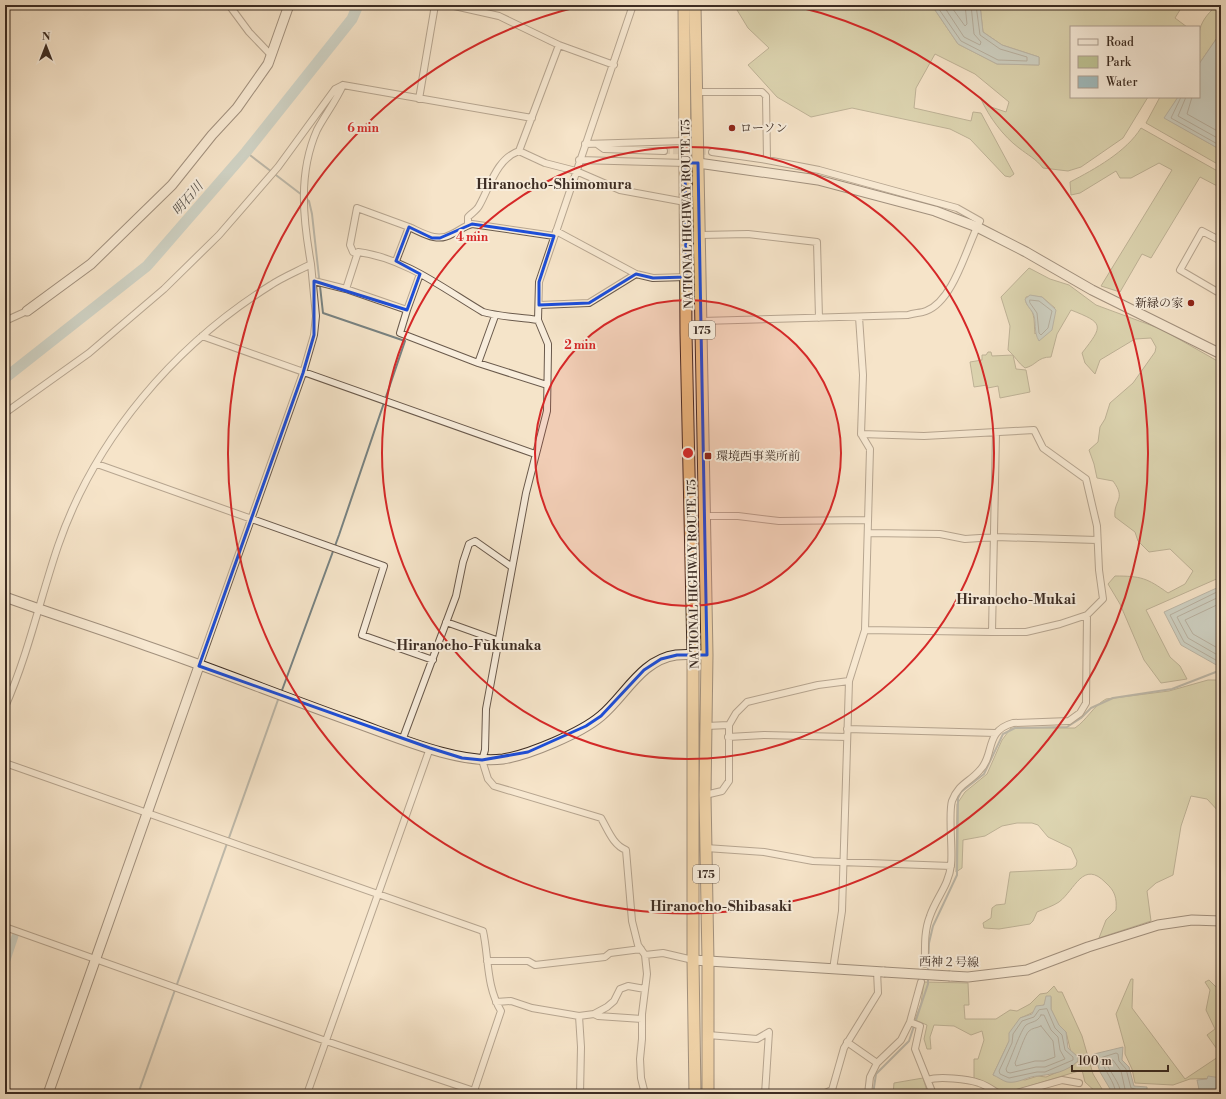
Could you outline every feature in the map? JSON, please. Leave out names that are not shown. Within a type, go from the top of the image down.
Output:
[{"type":"highway","name":"NATIONAL HIGHWAY ROUTE 175","points":[[684,5],[684,141],[693,655],[693,960],[695,1094]]},
{"type":"highway","name":"NATIONAL HIGHWAY ROUTE 175","points":[[695,5],[707,655],[704,795],[708,962],[708,1094]]},
{"type":"street","points":[[229,5],[249,32],[271,55]]},
{"type":"street","points":[[5,321],[27,311],[91,264],[172,185],[212,135],[237,108],[268,64],[289,5]]},
{"type":"street","points":[[419,99],[436,5]]},
{"type":"street","points":[[450,5],[499,16],[559,45],[614,65]]},
{"type":"street","points":[[634,5],[614,65],[579,160],[538,282],[538,320],[548,344],[546,385],[547,411],[535,454],[512,567],[486,709],[485,750],[482,760],[488,779],[494,786],[601,818],[614,842],[619,847],[626,850],[632,921],[638,945],[645,955],[645,989],[640,1059],[641,1078],[645,1094]]},
{"type":"street","points":[[468,225],[468,217],[479,207],[489,182],[510,154],[519,150],[559,45]]},
{"type":"street","points":[[48,1094],[304,373],[314,335],[316,316],[314,281],[304,212],[305,173],[310,150],[317,131],[343,85]]},
{"type":"street","points":[[5,413],[89,353],[164,289],[197,257],[219,235],[263,184],[335,89],[343,85],[532,118]]},
{"type":"street","points":[[697,92],[762,92],[766,96],[767,160]]},
{"type":"street","points":[[585,144],[684,141]]},
{"type":"street","points":[[597,144],[604,149],[664,151]]},
{"type":"street","points":[[519,150],[545,163],[576,171],[620,190],[685,202]]},
{"type":"street","points":[[702,321],[908,315],[928,311],[940,301],[951,286],[980,221],[957,208],[818,170],[767,160],[712,152]]},
{"type":"street","points":[[579,160],[698,163],[818,180],[935,211],[977,227],[1026,252],[1092,290],[1221,354]]},
{"type":"street","points":[[818,170],[818,180]]},
{"type":"street","points":[[357,254],[354,252],[350,244],[357,208],[409,227],[432,238],[440,238],[451,235],[468,225],[484,225],[555,233],[636,274],[654,278],[686,277]]},
{"type":"street","points":[[396,261],[409,227]]},
{"type":"street","points":[[1221,241],[1202,231],[1180,270],[1221,294]]},
{"type":"street","points":[[700,235],[748,234],[817,242],[819,318]]},
{"type":"street","points":[[357,254],[358,252],[372,254],[396,261],[483,312],[495,316],[519,317],[538,320]]},
{"type":"street","points":[[346,289],[357,254]]},
{"type":"street","points":[[5,707],[21,665],[59,545],[84,486],[119,427],[170,366],[202,336],[239,306],[272,284],[311,264]]},
{"type":"street","points":[[420,274],[400,333],[478,363],[546,385]]},
{"type":"street","points":[[539,305],[589,303],[636,274]]},
{"type":"street","points":[[314,281],[346,289],[407,310]]},
{"type":"street","points":[[478,363],[495,316]]},
{"type":"street","points":[[833,969],[842,911],[848,681],[865,630],[870,449],[861,434],[863,375],[859,317]]},
{"type":"street","points":[[202,336],[535,454]]},
{"type":"street","points":[[861,434],[924,436],[1034,430],[1043,448],[1086,479],[1097,526],[1099,570],[1103,599],[1087,615],[1060,624],[1026,632],[865,630]]},
{"type":"street","points":[[992,632],[996,433]]},
{"type":"street","points":[[97,464],[384,566],[362,635],[433,660]]},
{"type":"street","points":[[705,516],[738,516],[779,521],[868,520]]},
{"type":"street","points":[[868,533],[940,534],[965,539],[995,537],[1097,540]]},
{"type":"street","points":[[403,738],[456,596],[463,562],[469,544],[475,541],[512,567]]},
{"type":"street","points":[[5,597],[148,646],[199,666],[430,748],[462,758],[482,760],[504,759],[528,752],[586,726],[601,716],[644,670],[661,659],[677,655],[707,655]]},
{"type":"street","points":[[925,964],[925,935],[930,915],[947,882],[951,866],[952,803],[959,787],[981,770],[996,733],[1006,725],[1013,723],[1069,721],[1080,713],[1086,703],[1087,615]]},
{"type":"street","points":[[446,622],[499,641]]},
{"type":"street","points":[[704,795],[722,791],[729,781],[729,725],[736,713],[747,702],[818,685],[848,681]]},
{"type":"street","points":[[706,726],[729,725]]},
{"type":"street","points":[[847,729],[996,733]]},
{"type":"street","points":[[728,737],[764,735],[847,737]]},
{"type":"street","points":[[307,1094],[430,748]]},
{"type":"street","points":[[5,762],[483,931],[488,950],[487,961],[496,1002],[501,1011],[476,1092],[5,927]]},
{"type":"street","points":[[706,848],[764,852],[813,861],[951,866]]},
{"type":"street","name":"西神２号線","points":[[693,960],[968,976],[1027,970],[1088,947],[1158,925],[1192,920],[1221,921]]},
{"type":"street","points":[[487,961],[528,961],[535,965],[605,957],[610,953],[641,949]]},
{"type":"street","points":[[645,955],[662,953],[693,960]]},
{"type":"street","points":[[823,1094],[832,1090],[844,1048],[878,993],[880,972]]},
{"type":"street","points":[[868,1094],[870,1077],[877,1063],[901,1040],[910,1022],[921,982]]},
{"type":"street","points":[[496,1002],[511,1001],[532,1008],[579,1016],[594,1014],[614,1001],[620,989],[628,986],[645,989]]},
{"type":"street","points":[[594,1014],[598,1016],[642,1018]]},
{"type":"street","points":[[579,1016],[581,1047],[580,1094]]},
{"type":"street","points":[[910,1022],[920,1026],[915,1049],[933,1094]]},
{"type":"street","points":[[708,1035],[757,1039],[769,1032],[765,1094]]},
{"type":"street","points":[[847,1042],[877,1063]]},
{"type":"street","points":[[928,1080],[934,1078],[969,1081],[979,1083],[999,1094]]},
{"type":"street","points":[[1013,1094],[1062,1080],[1079,1083]]},
{"type":"street","points":[[1043,1086],[1043,1094]]},
{"type":"street","points":[[5,1091],[14,1094]]},
{"type":"highlighted area","points":[[685,163],[698,163],[707,655],[677,655],[661,659],[644,670],[601,716],[586,726],[528,752],[482,760],[462,758],[430,748],[199,666],[303,373],[314,335],[314,281],[407,310],[420,274],[396,261],[409,227],[432,238],[440,238],[472,224],[554,236],[539,282],[539,305],[589,303],[636,274],[653,278],[686,277]]},
{"type":"green space","points":[[734,5],[930,5],[958,44],[997,64],[1039,65],[1039,57],[1002,45],[983,32],[980,5],[1183,5],[1175,18],[1186,26],[1070,26],[1070,98],[1147,98],[1123,138],[1081,167],[1068,171],[1043,168],[1007,138],[988,113],[981,99],[988,106],[1006,112],[1009,102],[975,74],[935,54],[916,88],[914,108],[971,121],[973,112],[981,113],[1014,174],[1010,177],[1005,176],[970,139],[950,129],[852,108],[811,117],[777,97],[748,65],[769,48],[748,28]]},
{"type":"green space","points":[[1217,5],[1221,5],[1221,32],[1200,63],[1200,28],[1204,19]]},
{"type":"green space","points":[[1159,98],[1177,98],[1165,118],[1221,150],[1221,166],[1146,123]]},
{"type":"green space","points":[[1141,128],[1221,173],[1221,188],[1200,177],[1151,258],[1142,254],[1120,292],[1101,286],[1172,170],[1159,163],[1131,178],[1120,178],[1116,171],[1080,193],[1071,195],[1070,182],[1099,166],[1119,152],[1135,137]]},
{"type":"green space","points":[[1029,268],[1050,279],[1069,285],[1096,305],[1161,329],[1221,363],[1221,577],[1146,610],[1170,657],[1180,666],[1187,679],[1161,683],[1144,660],[1120,604],[1108,584],[1115,576],[1138,577],[1155,584],[1168,593],[1185,584],[1193,571],[1170,549],[1149,552],[1138,541],[1135,532],[1115,517],[1119,492],[1113,481],[1097,478],[1089,450],[1098,442],[1100,427],[1105,419],[1110,403],[1133,383],[1155,352],[1156,347],[1151,338],[1135,339],[1100,360],[1095,374],[1085,363],[1082,353],[1097,331],[1097,326],[1090,318],[1071,310],[1057,334],[1051,357],[1043,358],[1025,368],[1008,350],[1010,326],[1001,297]],"holes":[[[1026,297],[1042,297],[1055,308],[1035,334],[1034,316],[1026,302]]]},
{"type":"green space","points":[[988,352],[991,352],[992,356],[1013,355],[1016,369],[1026,370],[1030,392],[1000,398],[998,386],[988,388],[987,385],[974,387],[970,362],[982,360],[982,355],[986,355]]},
{"type":"green space","points":[[1208,680],[1221,680],[1221,814],[1207,799],[1191,796],[1181,826],[1173,875],[1156,883],[1147,891],[1151,921],[1099,938],[1106,920],[1116,910],[1116,902],[1115,895],[1109,886],[1098,876],[1091,874],[1085,875],[1080,879],[1059,902],[1037,912],[1030,924],[999,929],[984,928],[983,923],[991,918],[992,908],[996,905],[1005,904],[1010,872],[1072,869],[1076,866],[1077,861],[1071,848],[1048,837],[1038,825],[1032,823],[1017,823],[1002,826],[985,836],[963,840],[962,868],[956,872],[957,804],[965,792],[987,774],[1002,740],[1011,728],[1075,728],[1097,705],[1106,699],[1169,691]]},
{"type":"green space","points":[[1131,979],[1133,979],[1132,1008],[1185,1079],[1221,1055],[1221,1078],[1190,1079],[1173,1085],[1135,1083],[1132,1069],[1125,1054],[1125,1047],[1116,1014]]},
{"type":"green space","points":[[1209,980],[1217,988],[1221,987],[1221,1055],[1207,1035],[1215,1029],[1206,1010],[1210,990],[1205,982]]},
{"type":"green space","points":[[924,982],[968,983],[969,1005],[964,1005],[965,1019],[996,1019],[1010,1010],[1017,1011],[1030,1004],[1040,994],[1047,993],[1054,986],[1058,992],[1062,992],[1082,1036],[1093,1074],[1105,1094],[1098,1094],[1085,1082],[1082,1070],[1003,1094],[982,1081],[974,1078],[974,1059],[978,1059],[984,1040],[982,1031],[971,1035],[954,1026],[934,1025],[930,1037],[931,1049],[927,1049],[924,1039],[927,1025],[915,1020],[921,1003]],"holes":[[[1051,997],[1051,1009],[1059,1026],[1066,1032],[1074,1065],[1046,1077],[1038,1076],[1025,1080],[993,1075],[1020,1018],[1037,1010]]]},
{"type":"green space","points":[[923,1078],[928,1094],[893,1094],[894,1083]]},
{"type":"water","points":[[930,5],[980,5],[983,32],[1002,45],[1039,57],[1039,65],[997,64],[958,44]]},
{"type":"water","points":[[1221,32],[1221,150],[1164,118],[1177,98],[1200,98],[1200,63]]},
{"type":"water","points":[[1030,295],[1042,297],[1056,310],[1052,330],[1039,341],[1036,334],[1033,313],[1025,299]]},
{"type":"water","points":[[1221,586],[1220,667],[1181,645],[1164,612]]},
{"type":"water","points":[[1046,996],[1051,996],[1051,1009],[1059,1025],[1066,1032],[1068,1048],[1078,1057],[1078,1061],[1069,1068],[1060,1072],[1034,1076],[1015,1082],[1007,1082],[993,1075],[1009,1041],[1009,1033],[1020,1018],[1032,1014],[1036,1006],[1044,1005]]},
{"type":"water","points":[[1123,1047],[1122,1060],[1129,1067],[1134,1086],[1147,1087],[1147,1094],[1113,1094],[1100,1072],[1094,1054]]},
{"type":"water","points":[[1208,1076],[1221,1078],[1221,1094],[1200,1094],[1197,1080],[1207,1079]]},
{"type":"waterway","name":"明石川","points":[[5,378],[147,266],[246,152],[352,19],[358,5]]},
{"type":"waterway","points":[[246,152],[302,195]]},
{"type":"waterway","points":[[281,693],[339,535],[405,341],[323,313],[312,214],[309,201],[305,198]]},
{"type":"waterway","points":[[928,972],[929,943],[933,926],[957,875],[958,798],[961,792],[984,774],[1003,734],[1015,728],[1067,727],[1081,718],[1091,708],[1113,698],[1172,689],[1221,670]]},
{"type":"waterway","points":[[138,1094],[279,697]]},
{"type":"waterway","points":[[5,966],[15,936]]},
{"type":"waterway","points":[[873,1094],[876,1074],[909,1041],[928,984],[928,977]]},
{"type":"tunnel","points":[[664,151],[712,152]]},
{"type":"place","name":"ローソン","points":[[732,128]]},
{"type":"place","name":"新緑の家","points":[[1191,303]]},
{"type":"place","name":"環境西事業所前","points":[[708,456]]},
{"type":"district","name":"Hiranocho-Shimomura","points":[[554,184]]},
{"type":"district","name":"Hiranocho-Mukai","points":[[1016,599]]},
{"type":"district","name":"Hiranocho-Fukunaka","points":[[469,645]]},
{"type":"district","name":"Hiranocho-Shibasaki","points":[[721,906]]}]
